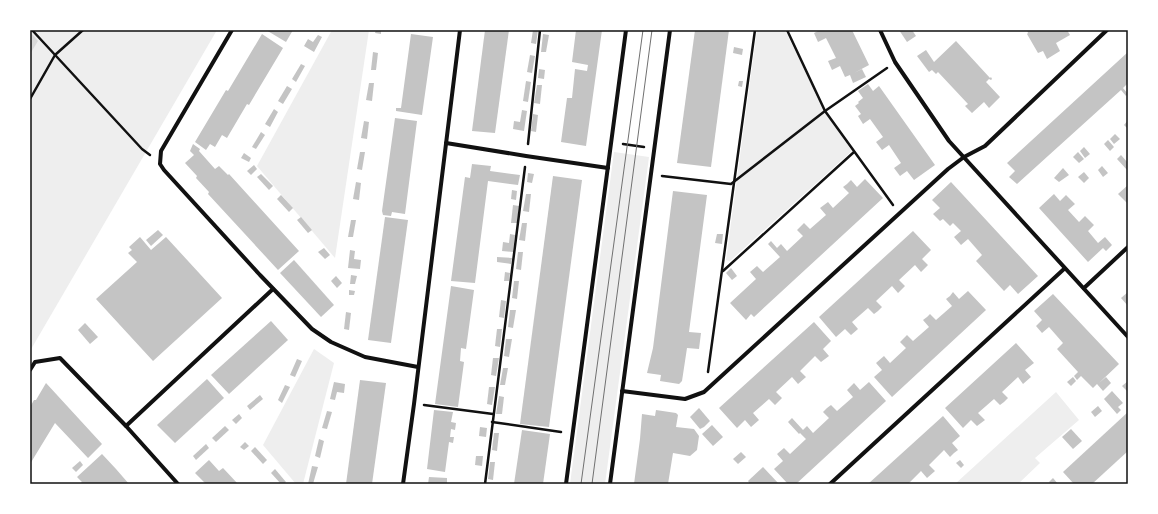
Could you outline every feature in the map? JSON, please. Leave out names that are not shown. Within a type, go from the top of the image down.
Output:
[{"type":"street","points":[[232,30],[161,151],[160,164],[174,182],[312,329],[330,342],[365,357],[418,367]]},
{"type":"street","points":[[403,484],[460,30]]},
{"type":"street","points":[[566,484],[626,30]]},
{"type":"street","points":[[610,484],[670,30]]},
{"type":"street","points":[[880,30],[895,62],[949,141],[1064,269],[1084,288],[1128,337]]},
{"type":"street","points":[[622,391],[685,399],[704,392],[948,169],[964,157],[985,146],[1105,31]]},
{"type":"street","points":[[446,143],[608,168]]},
{"type":"street","points":[[1084,288],[1128,247]]},
{"type":"street","points":[[830,484],[1064,269]]},
{"type":"street","points":[[126,426],[273,289]]},
{"type":"street","points":[[30,370],[35,362],[60,358],[126,426],[178,484]]},
{"type":"path","points":[[32,30],[142,149],[160,164]]},
{"type":"path","points":[[30,99],[55,55],[83,30]]},
{"type":"path","points":[[485,484],[526,156],[540,30]]},
{"type":"path","points":[[704,392],[755,30]]},
{"type":"path","points":[[787,30],[825,111],[899,214]]},
{"type":"path","points":[[651,175],[731,184],[825,111],[895,62]]},
{"type":"path","points":[[611,142],[654,148]]},
{"type":"path","points":[[722,271],[854,152]]},
{"type":"path","points":[[414,404],[493,414]]},
{"type":"path","points":[[492,422],[572,434]]},
{"type":"shaded area","points":[[30,30],[217,30],[30,351]]},
{"type":"shaded area","points":[[332,30],[369,30],[335,258],[257,166]]},
{"type":"shaded area","points":[[757,30],[785,30],[826,114],[852,151],[730,261],[726,260]]},
{"type":"shaded area","points":[[30,32],[38,41],[30,54]]},
{"type":"shaded area","points":[[614,152],[649,157],[605,484],[570,484]]},
{"type":"shaded area","points":[[314,349],[334,363],[303,484],[296,484],[263,445]]},
{"type":"shaded area","points":[[1056,392],[1079,420],[1035,458],[1040,463],[1018,484],[955,484]]},
{"type":"building","points":[[266,30],[293,30],[286,42]]},
{"type":"building","points":[[376,30],[381,30],[381,34],[375,33]]},
{"type":"building","points":[[485,30],[509,30],[495,133],[472,131]]},
{"type":"building","points":[[533,30],[538,30],[536,44],[531,43]]},
{"type":"building","points":[[576,30],[602,30],[586,146],[561,142],[567,98],[572,98],[575,69],[587,71],[588,65],[572,62]]},
{"type":"building","points":[[695,30],[729,30],[711,167],[677,163]]},
{"type":"building","points":[[820,30],[852,30],[869,65],[854,73],[862,69],[866,77],[853,83],[850,75],[845,77],[840,66],[832,70],[828,61],[836,58],[826,38],[818,42],[814,33]]},
{"type":"building","points":[[899,30],[912,30],[916,36],[907,42]]},
{"type":"building","points":[[1027,30],[1067,30],[1070,35],[1056,43],[1060,51],[1047,59],[1043,51],[1038,53],[1027,34]]},
{"type":"building","points":[[262,34],[283,48],[249,105],[247,104],[227,138],[222,135],[215,147],[210,144],[206,150],[195,142]]},
{"type":"building","points":[[411,34],[433,37],[422,115],[396,111],[396,108],[401,108]]},
{"type":"building","points":[[543,34],[549,35],[546,52],[541,52]]},
{"type":"building","points":[[318,35],[322,37],[314,52],[304,46],[308,39],[313,42]]},
{"type":"building","points":[[956,41],[992,79],[989,79],[986,82],[1000,97],[989,108],[984,102],[972,113],[965,106],[968,104],[938,72],[936,74],[932,70],[929,72],[917,56],[926,50],[934,62]]},
{"type":"building","points":[[734,47],[743,49],[742,55],[733,53]]},
{"type":"building","points":[[373,52],[378,53],[376,70],[371,70]]},
{"type":"building","points":[[1128,52],[1128,83],[1123,88],[1128,94],[1126,96],[1121,90],[1017,184],[1009,177],[1015,171],[1007,163]]},
{"type":"building","points":[[530,55],[535,56],[532,73],[527,72]]},
{"type":"building","points":[[301,64],[305,66],[296,82],[292,79]]},
{"type":"building","points":[[539,69],[545,70],[544,79],[538,78]]},
{"type":"building","points":[[526,81],[531,82],[528,102],[523,101]]},
{"type":"building","points":[[739,81],[743,81],[742,87],[738,86]]},
{"type":"building","points":[[369,83],[374,83],[372,101],[366,100]]},
{"type":"building","points":[[868,84],[873,91],[879,86],[935,165],[914,180],[907,171],[900,176],[894,168],[901,163],[889,145],[882,150],[876,142],[883,137],[870,119],[863,124],[858,116],[861,114],[855,106],[863,98],[858,91]]},
{"type":"building","points":[[537,85],[542,85],[540,104],[534,103]]},
{"type":"building","points":[[287,86],[292,89],[283,104],[278,101]]},
{"type":"building","points":[[274,109],[278,112],[270,127],[265,124]]},
{"type":"building","points":[[522,110],[527,111],[524,131],[513,129],[514,121],[520,122]]},
{"type":"building","points":[[533,114],[538,115],[536,132],[531,131]]},
{"type":"building","points":[[395,118],[417,121],[405,214],[392,212],[391,216],[383,215],[382,211]]},
{"type":"building","points":[[1128,120],[1128,129],[1124,125]]},
{"type":"building","points":[[364,121],[369,122],[367,139],[361,138]]},
{"type":"building","points":[[261,132],[265,135],[256,149],[252,147]]},
{"type":"building","points":[[1115,134],[1120,139],[1114,144],[1110,139]]},
{"type":"building","points":[[1108,140],[1114,147],[1110,151],[1104,144]]},
{"type":"building","points":[[193,144],[200,149],[199,151],[215,169],[219,166],[228,175],[229,174],[299,251],[278,270],[208,194],[209,192],[185,163],[194,155],[190,151]]},
{"type":"building","points":[[1084,147],[1090,154],[1085,158],[1080,151]]},
{"type":"building","points":[[360,152],[365,152],[362,170],[357,169]]},
{"type":"building","points":[[1078,152],[1084,159],[1079,163],[1073,157]]},
{"type":"building","points":[[244,153],[251,158],[249,162],[241,158]]},
{"type":"building","points":[[1121,155],[1128,163],[1128,171],[1117,159]]},
{"type":"building","points":[[472,164],[491,166],[490,171],[520,175],[518,185],[488,181],[475,283],[451,281],[465,177],[470,178]]},
{"type":"building","points":[[254,165],[257,169],[251,175],[247,171]]},
{"type":"building","points":[[1102,166],[1108,173],[1103,177],[1098,170]]},
{"type":"building","points":[[1063,168],[1069,175],[1059,182],[1054,178]]},
{"type":"building","points":[[1084,172],[1089,178],[1084,183],[1078,177]]},
{"type":"building","points":[[528,173],[534,174],[532,183],[527,182]]},
{"type":"building","points":[[261,174],[273,186],[269,190],[257,177]]},
{"type":"building","points":[[553,176],[582,180],[549,427],[520,424]]},
{"type":"building","points":[[865,179],[883,198],[754,317],[751,314],[746,320],[730,303],[756,279],[750,272],[757,266],[763,272],[780,257],[768,244],[771,241],[777,248],[781,244],[787,251],[803,236],[797,230],[804,223],[810,229],[826,215],[820,208],[828,202],[833,208],[849,193],[843,187],[851,180],[857,187]]},
{"type":"building","points":[[356,182],[361,183],[359,200],[353,199]]},
{"type":"building","points":[[951,182],[1038,276],[1018,294],[1010,285],[1004,291],[976,261],[982,255],[968,239],[961,245],[954,237],[961,231],[953,223],[950,226],[943,219],[940,221],[933,214],[940,208],[932,200]]},
{"type":"building","points":[[1128,185],[1128,204],[1118,194]]},
{"type":"building","points":[[512,190],[517,191],[516,200],[511,199]]},
{"type":"building","points":[[673,191],[707,195],[689,332],[701,333],[699,349],[687,348],[682,381],[679,384],[660,381],[661,375],[647,373],[653,348]]},
{"type":"building","points":[[526,194],[531,194],[529,212],[523,211]]},
{"type":"building","points":[[1054,194],[1060,201],[1066,195],[1075,204],[1068,210],[1079,222],[1085,216],[1094,225],[1088,231],[1098,243],[1105,237],[1112,245],[1106,251],[1103,248],[1088,262],[1039,208]]},
{"type":"building","points":[[281,195],[293,208],[289,212],[277,199]]},
{"type":"building","points":[[513,205],[519,206],[517,223],[511,223]]},
{"type":"building","points":[[301,217],[312,230],[308,233],[297,220]]},
{"type":"building","points":[[385,217],[408,220],[391,343],[368,340]]},
{"type":"building","points":[[351,220],[356,220],[353,237],[348,237]]},
{"type":"building","points":[[522,223],[527,223],[525,241],[519,240]]},
{"type":"building","points":[[158,230],[163,235],[151,246],[146,240]]},
{"type":"building","points":[[913,231],[931,250],[922,259],[928,265],[921,272],[915,265],[899,280],[905,286],[898,293],[892,286],[876,301],[882,307],[878,311],[874,314],[868,308],[852,322],[858,329],[851,335],[845,329],[836,337],[819,317]]},
{"type":"building","points":[[510,234],[515,235],[513,252],[502,251],[503,242],[509,243]]},
{"type":"building","points":[[717,234],[723,234],[722,244],[715,243]]},
{"type":"building","points":[[140,237],[151,250],[166,237],[222,298],[153,361],[96,299],[137,262],[128,253],[132,250],[129,247]]},
{"type":"building","points":[[324,248],[330,255],[325,259],[318,252]]},
{"type":"building","points":[[350,250],[355,251],[354,259],[361,260],[360,269],[348,268]]},
{"type":"building","points":[[518,252],[523,252],[521,270],[516,269]]},
{"type":"building","points":[[497,257],[512,258],[511,264],[497,262]]},
{"type":"building","points":[[294,260],[334,305],[321,317],[280,273]]},
{"type":"building","points":[[731,268],[737,276],[732,280],[726,273]]},
{"type":"building","points":[[505,272],[510,273],[509,281],[504,281]]},
{"type":"building","points":[[351,275],[357,276],[355,284],[350,284]]},
{"type":"building","points":[[336,276],[342,283],[337,288],[331,281]]},
{"type":"building","points":[[514,281],[519,281],[517,299],[512,298]]},
{"type":"building","points":[[451,286],[474,290],[466,349],[461,348],[460,361],[464,362],[458,407],[435,404]]},
{"type":"building","points":[[349,290],[355,291],[354,295],[349,295]]},
{"type":"building","points":[[968,291],[986,310],[892,397],[874,377],[882,370],[876,363],[884,356],[890,363],[906,348],[900,342],[907,335],[913,341],[929,327],[923,320],[930,314],[936,320],[952,306],[946,299],[953,292],[959,299]]},
{"type":"building","points":[[1128,292],[1128,306],[1121,298]]},
{"type":"building","points":[[1053,294],[1119,364],[1099,383],[1106,377],[1111,383],[1103,391],[1097,384],[1093,388],[1081,376],[1077,380],[1074,376],[1078,372],[1057,349],[1063,343],[1049,327],[1042,333],[1036,326],[1042,320],[1034,311]]},
{"type":"building","points":[[501,300],[506,301],[504,318],[499,317]]},
{"type":"building","points":[[510,310],[516,310],[513,328],[508,327]]},
{"type":"building","points":[[346,312],[351,313],[349,330],[344,329]]},
{"type":"building","points":[[271,321],[288,340],[229,394],[211,375]]},
{"type":"building","points":[[814,322],[831,341],[823,349],[829,356],[821,362],[815,356],[800,371],[806,377],[798,384],[792,377],[776,392],[782,398],[775,405],[769,399],[753,413],[759,420],[751,427],[745,420],[737,428],[719,408]]},
{"type":"building","points":[[85,323],[98,337],[90,344],[78,330]]},
{"type":"building","points":[[497,329],[502,329],[500,347],[495,346]]},
{"type":"building","points":[[506,339],[512,339],[509,357],[504,356]]},
{"type":"building","points":[[1016,343],[1034,363],[1025,370],[1031,377],[1023,384],[1018,377],[1002,392],[1008,398],[1004,402],[1000,405],[994,399],[978,413],[985,420],[977,426],[971,420],[963,428],[945,408]]},
{"type":"building","points":[[493,358],[499,358],[496,376],[491,375]]},
{"type":"building","points":[[297,359],[302,361],[295,377],[290,375]]},
{"type":"building","points":[[503,368],[508,368],[505,385],[500,385]]},
{"type":"building","points":[[1073,377],[1076,381],[1071,386],[1067,382]]},
{"type":"building","points":[[207,379],[224,398],[175,443],[157,425]]},
{"type":"building","points":[[360,380],[386,383],[372,484],[346,484]]},
{"type":"building","points":[[1128,381],[1128,392],[1122,386]]},
{"type":"building","points":[[334,382],[345,384],[344,393],[337,392],[335,400],[330,399]]},
{"type":"building","points":[[869,382],[886,401],[796,484],[788,484],[774,469],[783,461],[777,454],[784,448],[790,454],[806,439],[788,422],[792,418],[803,430],[807,426],[813,433],[829,418],[823,412],[827,408],[831,405],[837,411],[853,397],[847,390],[854,383],[860,390]]},
{"type":"building","points":[[46,383],[102,444],[88,458],[55,423],[30,464],[30,407]]},
{"type":"building","points":[[285,385],[290,387],[282,403],[278,400]]},
{"type":"building","points":[[489,387],[495,387],[492,405],[487,404]]},
{"type":"building","points":[[1112,391],[1123,403],[1118,407],[1121,410],[1117,414],[1104,399]]},
{"type":"building","points":[[260,395],[263,399],[250,410],[247,406]]},
{"type":"building","points":[[499,396],[504,397],[502,414],[496,414]]},
{"type":"building","points":[[1098,406],[1102,411],[1095,417],[1091,412]]},
{"type":"building","points":[[699,408],[710,421],[700,429],[690,417]]},
{"type":"building","points":[[434,410],[453,412],[451,422],[456,423],[455,430],[451,429],[450,437],[454,437],[453,443],[449,442],[445,472],[427,469]]},
{"type":"building","points":[[656,410],[676,413],[678,415],[676,427],[694,429],[699,436],[697,450],[690,456],[673,453],[668,484],[634,484],[642,414],[655,416]]},
{"type":"building","points":[[327,411],[332,412],[327,429],[322,428]]},
{"type":"building","points":[[1128,412],[1128,451],[1092,484],[1074,484],[1063,472]]},
{"type":"building","points":[[239,414],[242,418],[236,424],[232,420]]},
{"type":"building","points":[[943,416],[960,436],[952,443],[958,450],[950,457],[944,450],[929,465],[935,471],[927,478],[921,471],[908,484],[868,484]]},
{"type":"building","points":[[712,425],[723,437],[713,446],[702,434]]},
{"type":"building","points":[[225,426],[229,430],[216,442],[212,438]]},
{"type":"building","points":[[480,427],[487,428],[486,437],[479,436]]},
{"type":"building","points":[[1071,429],[1082,441],[1073,449],[1062,437]]},
{"type":"building","points":[[522,430],[550,434],[543,484],[514,484]]},
{"type":"building","points":[[494,433],[499,433],[497,451],[492,450]]},
{"type":"building","points":[[319,439],[324,441],[320,458],[315,456]]},
{"type":"building","points":[[245,442],[249,446],[244,450],[240,447]]},
{"type":"building","points":[[206,444],[209,448],[196,460],[193,456]]},
{"type":"building","points":[[255,447],[267,460],[263,464],[251,451]]},
{"type":"building","points":[[741,452],[746,457],[738,464],[733,459]]},
{"type":"building","points":[[102,454],[129,484],[79,484],[82,482],[77,477]]},
{"type":"building","points":[[476,456],[483,456],[482,466],[475,465]]},
{"type":"building","points":[[209,460],[219,471],[223,468],[238,484],[206,484],[195,473]]},
{"type":"building","points":[[960,460],[964,465],[961,468],[956,463]]},
{"type":"building","points":[[80,461],[83,465],[76,472],[72,468]]},
{"type":"building","points":[[490,462],[495,462],[493,480],[488,479]]},
{"type":"building","points":[[312,466],[318,467],[313,484],[308,484]]},
{"type":"building","points":[[763,467],[779,484],[750,484],[748,481]]},
{"type":"building","points":[[275,469],[286,482],[284,484],[281,484],[271,473]]},
{"type":"building","points":[[429,477],[447,478],[447,484],[428,484]]},
{"type":"building","points":[[1053,478],[1058,484],[1051,484],[1049,482]]},
{"type":"tram line","points":[[581,484],[643,30]]},
{"type":"tram line","points":[[592,484],[652,30]]}]
